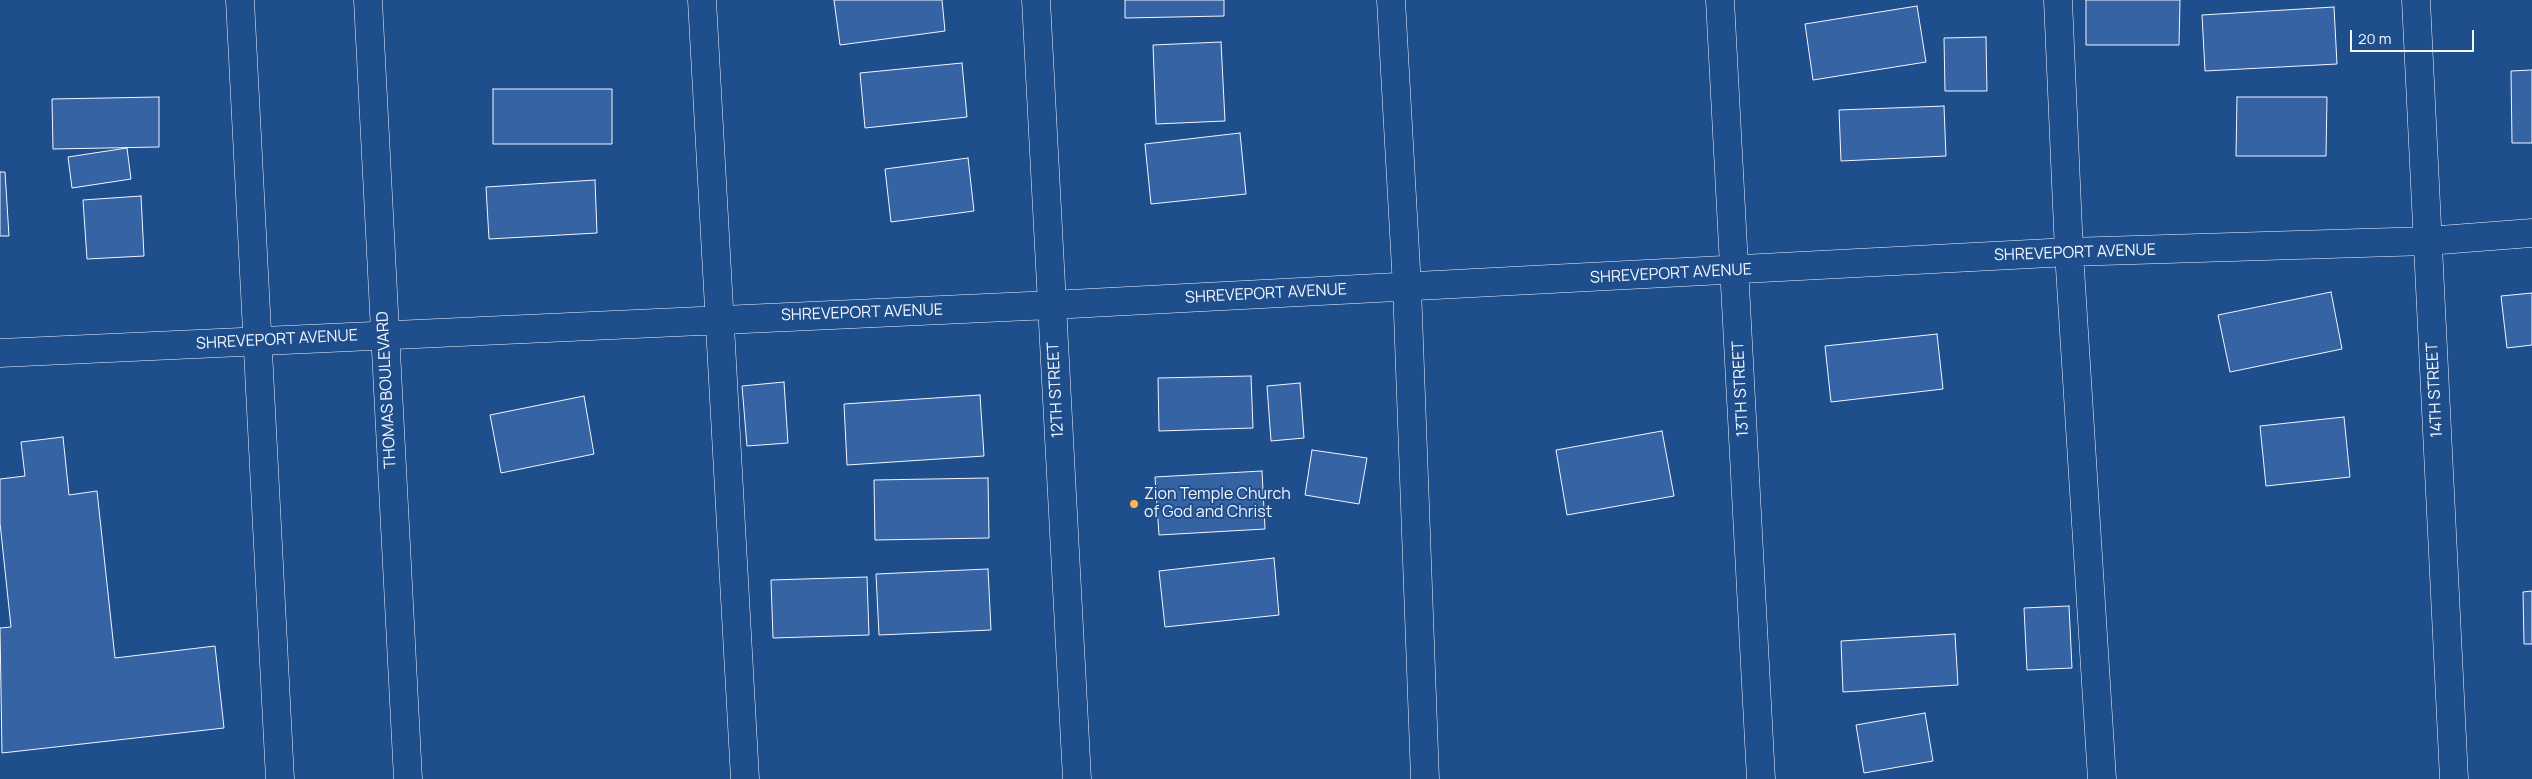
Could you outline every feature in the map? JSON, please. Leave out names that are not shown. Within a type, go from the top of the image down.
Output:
[{"type":"street","points":[[240,0],[280,779]]},
{"type":"street","name":"THOMAS BOULEVARD","points":[[368,0],[408,779]]},
{"type":"street","points":[[702,0],[745,779]]},
{"type":"street","name":"12TH STREET","points":[[1036,0],[1077,779]]},
{"type":"street","points":[[1391,0],[1407,287],[1425,779]]},
{"type":"street","name":"13TH STREET","points":[[1720,0],[1761,779]]},
{"type":"street","points":[[2058,0],[2069,252],[2102,779]]},
{"type":"street","name":"14TH STREET","points":[[2416,0],[2454,779]]},
{"type":"street","name":"SHREVEPORT AVENUE","points":[[0,353],[1051,305],[1735,271],[2069,252],[2427,241],[2532,233]]},
{"type":"building","points":[[834,0],[942,0],[945,31],[840,45]]},
{"type":"building","points":[[1125,0],[1224,0],[1224,16],[1125,18]]},
{"type":"building","points":[[2086,0],[2180,0],[2179,45],[2086,45]]},
{"type":"building","points":[[1917,6],[1926,62],[1813,80],[1805,24]]},
{"type":"building","points":[[2334,7],[2337,64],[2205,71],[2202,15]]},
{"type":"building","points":[[1986,37],[1987,91],[1945,91],[1944,38]]},
{"type":"building","points":[[1221,42],[1225,121],[1156,124],[1153,45]]},
{"type":"building","points":[[962,63],[967,117],[865,128],[860,73]]},
{"type":"building","points":[[2532,70],[2532,143],[2512,143],[2511,71]]},
{"type":"building","points":[[493,89],[612,89],[612,144],[493,144]]},
{"type":"building","points":[[159,97],[159,147],[53,149],[52,99]]},
{"type":"building","points":[[2237,97],[2327,97],[2326,156],[2236,156]]},
{"type":"building","points":[[1944,106],[1946,156],[1841,161],[1839,110]]},
{"type":"building","points":[[1240,133],[1246,194],[1151,204],[1145,144]]},
{"type":"building","points":[[127,148],[131,179],[72,188],[68,157]]},
{"type":"building","points":[[968,158],[974,211],[891,222],[885,169]]},
{"type":"building","points":[[0,172],[5,172],[9,236],[0,236]]},
{"type":"building","points":[[595,180],[597,233],[489,239],[486,187]]},
{"type":"building","points":[[141,196],[144,256],[87,259],[83,200]]},
{"type":"building","points":[[2331,292],[2342,349],[2230,372],[2218,315]]},
{"type":"building","points":[[2532,293],[2532,345],[2507,348],[2501,296]]},
{"type":"building","points":[[1937,334],[1943,389],[1831,402],[1825,346]]},
{"type":"building","points":[[1251,376],[1253,428],[1159,431],[1158,378]]},
{"type":"building","points":[[784,382],[788,443],[747,446],[742,386]]},
{"type":"building","points":[[1300,383],[1304,438],[1271,441],[1267,386]]},
{"type":"building","points":[[980,395],[984,456],[847,465],[844,404]]},
{"type":"building","points":[[584,396],[594,454],[501,473],[490,415]]},
{"type":"building","points":[[2344,417],[2350,477],[2266,486],[2260,426]]},
{"type":"building","points":[[1662,431],[1674,496],[1567,515],[1556,450]]},
{"type":"building","points":[[63,437],[69,495],[97,491],[115,658],[215,646],[224,728],[2,753],[0,628],[11,627],[0,523],[0,479],[25,476],[21,442]]},
{"type":"building","points":[[1312,450],[1367,458],[1359,504],[1305,495]]},
{"type":"building","points":[[1262,471],[1265,529],[1159,535],[1155,477]]},
{"type":"building","points":[[988,478],[989,538],[875,540],[874,480]]},
{"type":"building","points":[[1274,558],[1279,615],[1165,627],[1159,571]]},
{"type":"building","points":[[988,569],[991,630],[879,635],[876,574]]},
{"type":"building","points":[[867,577],[869,635],[773,638],[771,580]]},
{"type":"building","points":[[2532,591],[2532,644],[2524,644],[2523,592]]},
{"type":"building","points":[[2069,606],[2072,668],[2027,670],[2024,608]]},
{"type":"building","points":[[1955,634],[1958,685],[1843,692],[1841,641]]},
{"type":"building","points":[[1925,713],[1933,761],[1864,773],[1856,725]]},
{"type":"place","name":"Zion Temple Church of God and Christ","points":[[1134,504]]}]
